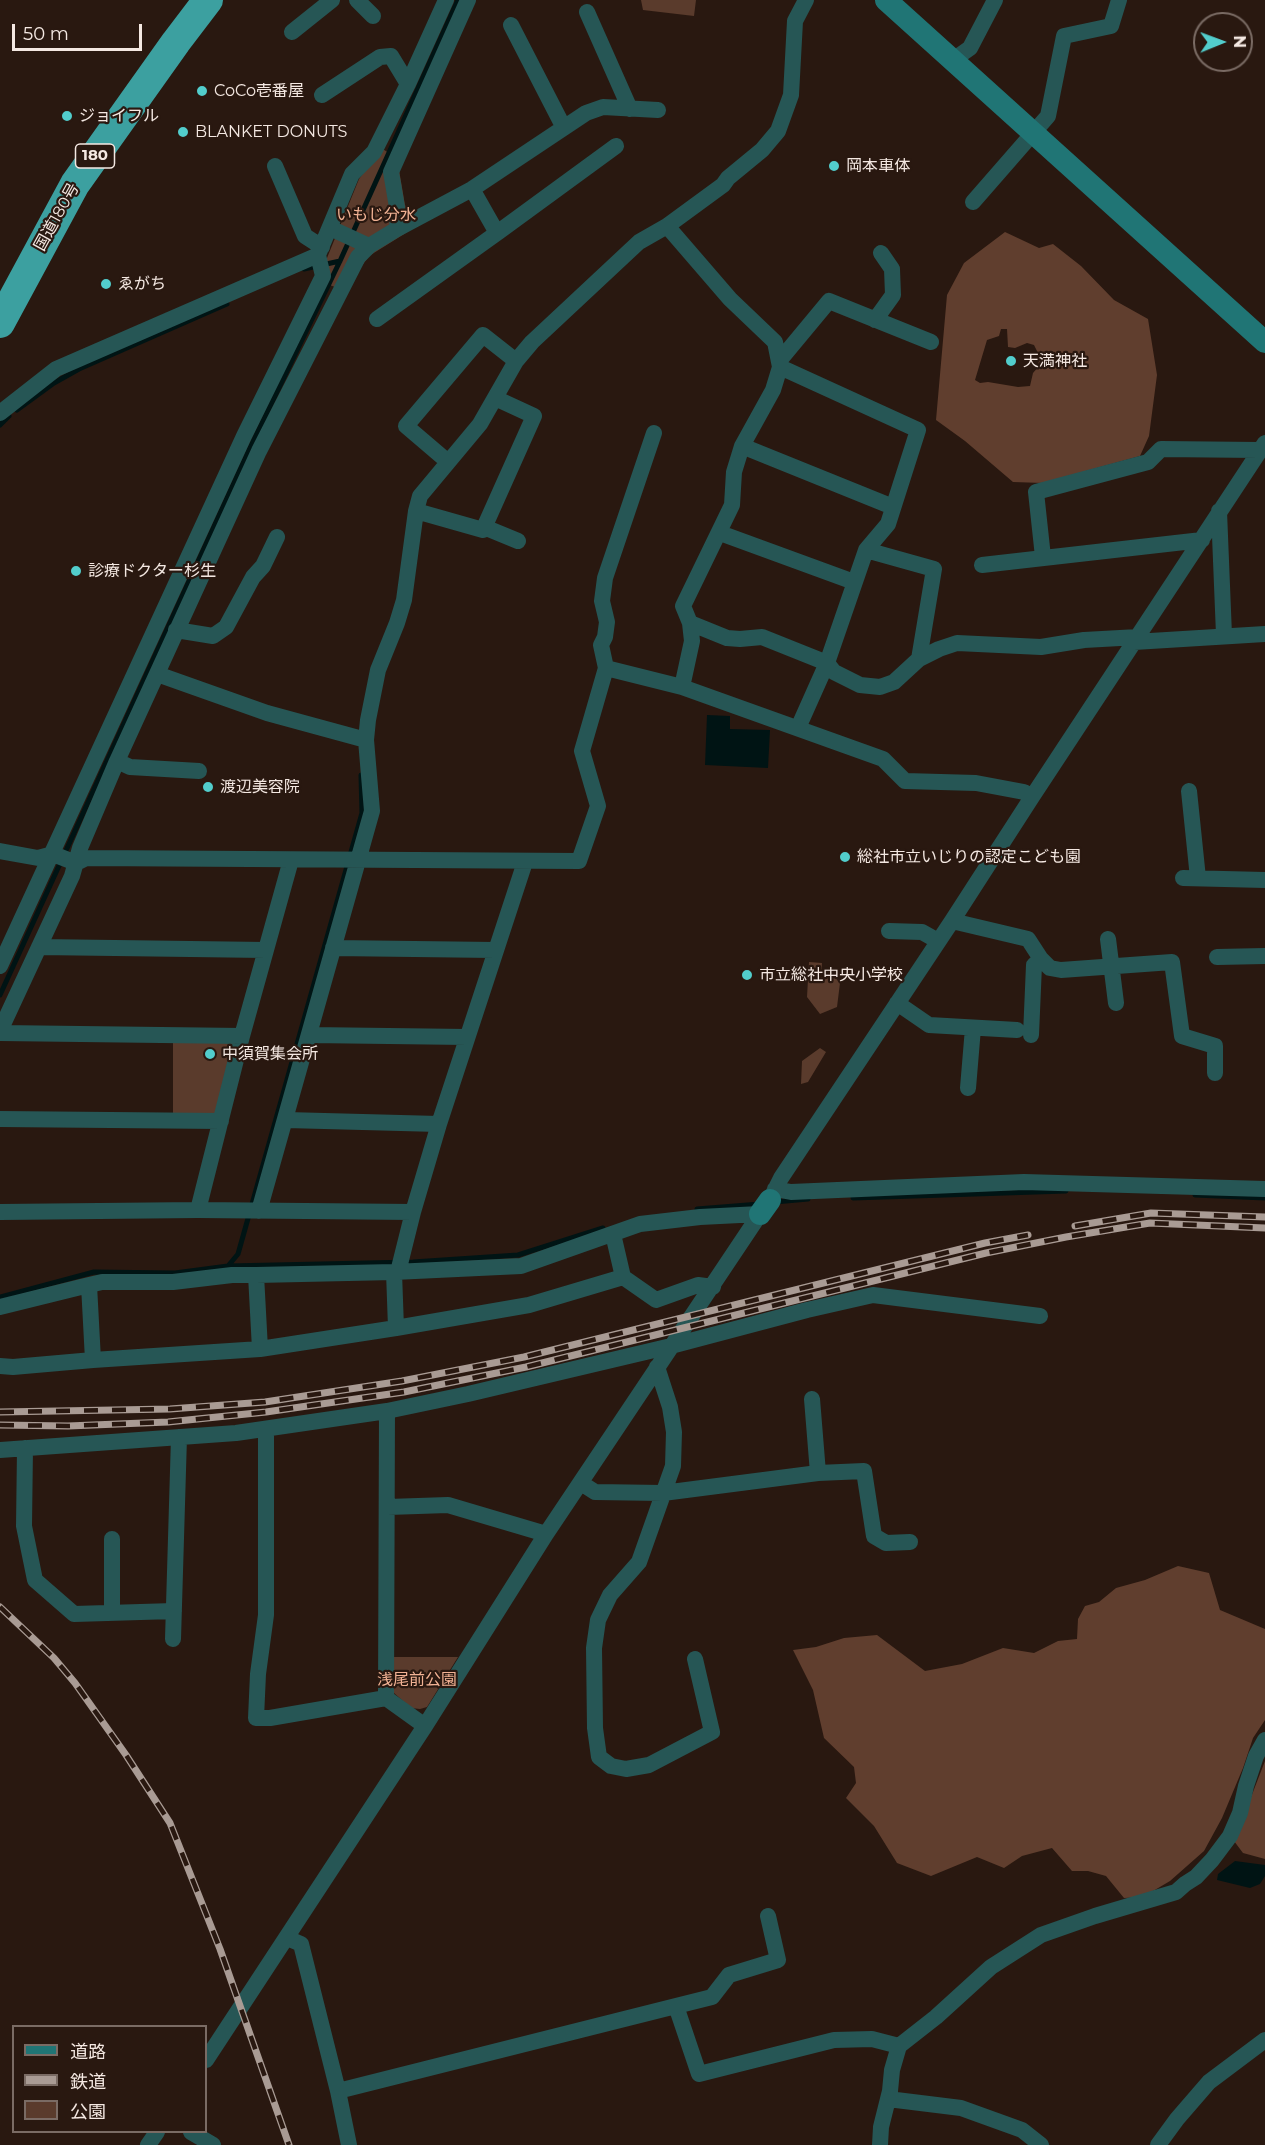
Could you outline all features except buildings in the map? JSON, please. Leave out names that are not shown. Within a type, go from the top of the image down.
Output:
[{"type":"highway","name":"国道180号","points":[[0,323],[75,184],[208,0]]},
{"type":"street","points":[[292,32],[332,0]]},
{"type":"street","points":[[357,0],[373,16]]},
{"type":"street","points":[[398,229],[398,213],[391,172],[446,0]]},
{"type":"street","points":[[63,858],[80,848],[176,630],[259,451],[357,257],[350,237],[352,174],[374,152],[408,84],[425,70],[468,0]]},
{"type":"street","points":[[250,1212],[286,1120],[333,948],[351,859],[372,811],[366,741],[378,670],[404,600],[420,496],[480,424],[516,361],[532,342],[639,242],[667,226],[723,184],[728,177],[762,150],[778,131],[790,95],[795,21],[806,0]]},
{"type":"street","points":[[886,0],[1265,342]]},
{"type":"street","points":[[953,60],[970,48],[995,0]]},
{"type":"street","points":[[973,202],[1048,116],[1064,36],[1111,26],[1124,0]]},
{"type":"street","points":[[587,12],[630,109]]},
{"type":"street","points":[[511,25],[564,128]]},
{"type":"street","points":[[322,95],[380,57],[391,56],[408,84]]},
{"type":"street","points":[[0,413],[56,369],[350,237],[398,229],[472,189],[586,113],[603,107],[658,110]]},
{"type":"street","points":[[377,319],[616,146]]},
{"type":"street","points":[[0,966],[63,858],[244,436],[323,276],[320,251],[305,236],[275,166]]},
{"type":"street","points":[[472,189],[497,233]]},
{"type":"street","points":[[667,226],[730,299],[775,342],[780,363]]},
{"type":"street","points":[[875,320],[893,295],[892,269],[881,253]]},
{"type":"street","points":[[682,687],[692,640],[690,623],[683,606],[732,505],[734,472],[741,446],[773,390],[780,363],[829,301],[931,342]]},
{"type":"street","points":[[447,461],[406,426],[483,335],[516,361]]},
{"type":"street","points":[[780,363],[918,430],[888,524],[866,550],[827,663],[798,728]]},
{"type":"street","points":[[416,511],[483,530],[534,416],[495,398]]},
{"type":"street","points":[[0,851],[38,858],[579,861],[598,806],[582,751],[606,668],[601,645],[605,637],[607,622],[602,601],[605,578],[654,433]]},
{"type":"street","points":[[741,446],[893,507]]},
{"type":"street","points":[[207,2058],[425,1726],[546,1534],[712,1287],[1262,446]]},
{"type":"street","points":[[1043,557],[1036,492],[1148,462],[1161,449],[1262,446]]},
{"type":"street","points":[[1219,511],[1224,635]]},
{"type":"street","points":[[484,527],[518,541]]},
{"type":"street","points":[[720,533],[854,582]]},
{"type":"street","points":[[176,630],[213,636],[226,627],[253,577],[263,566],[277,537]]},
{"type":"street","points":[[982,565],[1202,540]]},
{"type":"street","points":[[866,550],[934,569],[919,659]]},
{"type":"street","points":[[690,623],[727,638],[762,637],[827,663],[834,672],[860,685],[880,687],[894,682],[919,659],[957,643],[1041,647],[1084,640],[1136,640],[1265,633]]},
{"type":"street","points":[[606,668],[682,687],[883,759],[905,781],[976,783],[1024,792],[1032,797]]},
{"type":"street","points":[[157,674],[267,713],[366,741]]},
{"type":"street","points":[[117,761],[130,767],[199,771]]},
{"type":"street","points":[[1189,791],[1191,878],[1265,880]]},
{"type":"street","points":[[63,858],[72,876],[0,1032],[242,1036]]},
{"type":"street","points":[[198,1210],[242,1036],[291,860]]},
{"type":"street","points":[[396,1328],[398,1268],[413,1212],[439,1124],[525,862]]},
{"type":"street","points":[[952,921],[1028,939],[1050,968],[1060,970],[1172,962],[1182,1036],[1215,1046],[1215,1073]]},
{"type":"street","points":[[890,931],[922,932],[938,941]]},
{"type":"street","points":[[1108,939],[1116,1002]]},
{"type":"street","points":[[39,947],[266,950]]},
{"type":"street","points":[[333,948],[495,950]]},
{"type":"street","points":[[1217,957],[1265,956]]},
{"type":"street","points":[[897,1004],[929,1025],[1024,1033],[1034,965],[1041,959]]},
{"type":"street","points":[[968,1088],[973,1028]]},
{"type":"street","points":[[310,1035],[467,1037]]},
{"type":"street","points":[[0,1119],[221,1121]]},
{"type":"street","points":[[286,1120],[439,1124]]},
{"type":"street","points":[[0,1307],[102,1282],[173,1282],[203,1271],[232,1275],[256,1275],[398,1268],[521,1266],[640,1224],[700,1217],[767,1203],[791,1192],[1024,1182],[1265,1189]]},
{"type":"street","points":[[0,1212],[198,1210],[413,1212]]},
{"type":"street","points":[[613,1234],[623,1277],[656,1300],[698,1285],[712,1287]]},
{"type":"street","points":[[256,1275],[260,1349]]},
{"type":"street","points":[[0,1366],[13,1367],[260,1349],[529,1305],[623,1277]]},
{"type":"street","points":[[89,1285],[93,1360]]},
{"type":"street","points":[[0,1450],[267,1430],[387,1411],[671,1346],[873,1295],[1040,1316]]},
{"type":"street","points":[[657,1367],[670,1407],[674,1432],[673,1466],[639,1563],[610,1595],[598,1620],[594,1648],[595,1728],[599,1757],[611,1766],[626,1769],[649,1765],[712,1732],[695,1659]]},
{"type":"street","points":[[812,1399],[818,1473]]},
{"type":"street","points":[[386,1698],[387,1411]]},
{"type":"street","points":[[267,1430],[266,1615],[258,1674],[256,1718],[270,1718],[386,1698],[425,1726]]},
{"type":"street","points":[[173,1639],[179,1437]]},
{"type":"street","points":[[25,1448],[24,1526],[35,1580],[74,1614],[174,1611]]},
{"type":"street","points":[[581,1483],[595,1492],[663,1493],[818,1473],[864,1471],[874,1536],[886,1543],[910,1542]]},
{"type":"street","points":[[388,1507],[448,1505],[546,1534]]},
{"type":"street","points":[[112,1539],[112,1613]]},
{"type":"street","points":[[880,2145],[881,2127],[899,2046],[936,2017],[991,1967],[1041,1935],[1176,1892],[1196,1877],[1230,1836],[1240,1813],[1245,1786],[1256,1756],[1265,1740]]},
{"type":"street","points":[[338,2091],[712,1997],[729,1975],[778,1960],[768,1916]]},
{"type":"street","points":[[287,1938],[301,1944],[338,2091],[349,2145]]},
{"type":"street","points":[[676,2006],[699,2074],[834,2040],[872,2039],[899,2046]]},
{"type":"street","points":[[1158,2145],[1176,2119],[1209,2082],[1265,2040]]},
{"type":"street","points":[[888,2099],[961,2108],[1022,2130],[1041,2145]]},
{"type":"street","points":[[193,2133],[213,2145]]},
{"type":"green space","points":[[641,0],[696,0],[694,16],[643,10]]},
{"type":"green space","name":"いもじ分水","points":[[381,148],[397,158],[405,205],[417,226],[369,256],[348,292],[327,284],[327,258],[359,179]]},
{"type":"green space","points":[[809,962],[822,963],[821,977],[835,977],[840,983],[837,1007],[820,1014],[807,997]]},
{"type":"green space","points":[[236,1040],[217,1115],[173,1113],[173,1041]]},
{"type":"green space","points":[[820,1048],[826,1052],[808,1082],[801,1084],[802,1061]]},
{"type":"green space","name":"浅尾前公園","points":[[394,1657],[458,1657],[427,1707],[420,1709],[411,1708],[394,1693]]},
{"type":"shaded area","points":[[1005,232],[1039,248],[1053,244],[1081,266],[1114,300],[1148,319],[1157,375],[1149,436],[1140,456],[1043,483],[1013,482],[965,441],[936,420],[947,295],[964,263]],"holes":[[[1001,329],[1007,329],[1008,347],[1015,348],[1027,343],[1034,345],[1037,351],[1039,366],[1033,373],[1030,386],[980,383],[975,380],[987,340],[999,336]]]},
{"type":"shaded area","points":[[707,715],[730,716],[730,729],[770,730],[768,768],[705,765]]},
{"type":"shaded area","points":[[1178,1566],[1209,1573],[1220,1610],[1265,1629],[1265,1720],[1253,1738],[1222,1818],[1204,1851],[1170,1881],[1143,1897],[1124,1898],[1106,1876],[1088,1871],[1072,1871],[1052,1848],[1022,1856],[1004,1868],[977,1857],[931,1876],[897,1863],[874,1826],[846,1798],[856,1783],[854,1767],[824,1738],[813,1690],[793,1650],[816,1647],[844,1638],[877,1635],[925,1671],[962,1664],[1003,1648],[1034,1653],[1058,1641],[1077,1639],[1078,1619],[1085,1606],[1099,1602],[1116,1588],[1145,1580]]},
{"type":"shaded area","points":[[1265,1761],[1265,1859],[1243,1853],[1234,1841]]},
{"type":"shaded area","points":[[1235,1861],[1265,1865],[1265,1876],[1260,1884],[1250,1888],[1217,1880],[1218,1874]]},
{"type":"waterway","points":[[0,995],[249,450],[340,261],[458,0]]},
{"type":"waterway","points":[[304,269],[340,261]]},
{"type":"waterway","points":[[17,410],[54,383],[79,369],[227,304]]},
{"type":"waterway","points":[[0,425],[9,416]]},
{"type":"waterway","points":[[228,1266],[238,1254],[362,813],[361,775]]},
{"type":"waterway","points":[[853,1198],[1066,1191]]},
{"type":"waterway","points":[[1195,1195],[1265,1198]]},
{"type":"waterway","points":[[775,1202],[808,1199]]},
{"type":"waterway","points":[[697,1209],[760,1204]]},
{"type":"waterway","points":[[0,1297],[94,1272],[175,1273],[228,1266],[413,1262],[518,1255],[603,1228]]},
{"type":"railway","points":[[1075,1226],[1151,1213],[1265,1217]]},
{"type":"railway","points":[[0,1425],[68,1426],[168,1422],[266,1412],[404,1392],[526,1367],[986,1253],[1066,1237],[1150,1223],[1265,1228]]},
{"type":"railway","points":[[0,1412],[170,1409],[265,1402],[402,1381],[524,1357],[985,1243],[1028,1235]]},
{"type":"railway","points":[[0,1607],[54,1658],[75,1683],[170,1823],[220,1949],[289,2145]]},
{"type":"place","name":"CoCo壱番屋","points":[[202,91]]},
{"type":"place","name":"ジョイフル","points":[[67,116]]},
{"type":"place","name":"BLANKET DONUTS","points":[[183,132]]},
{"type":"place","name":"岡本車体","points":[[834,166]]},
{"type":"place","name":"ゑがち","points":[[106,284]]},
{"type":"place","name":"天満神社","points":[[1011,361]]},
{"type":"place","name":"診療ドクター杉生","points":[[76,571]]},
{"type":"place","name":"渡辺美容院","points":[[208,787]]},
{"type":"place","name":"総社市立いじりの認定こども園","points":[[845,857]]},
{"type":"place","name":"市立総社中央小学校","points":[[747,975]]},
{"type":"place","name":"中須賀集会所","points":[[210,1054]]}]
